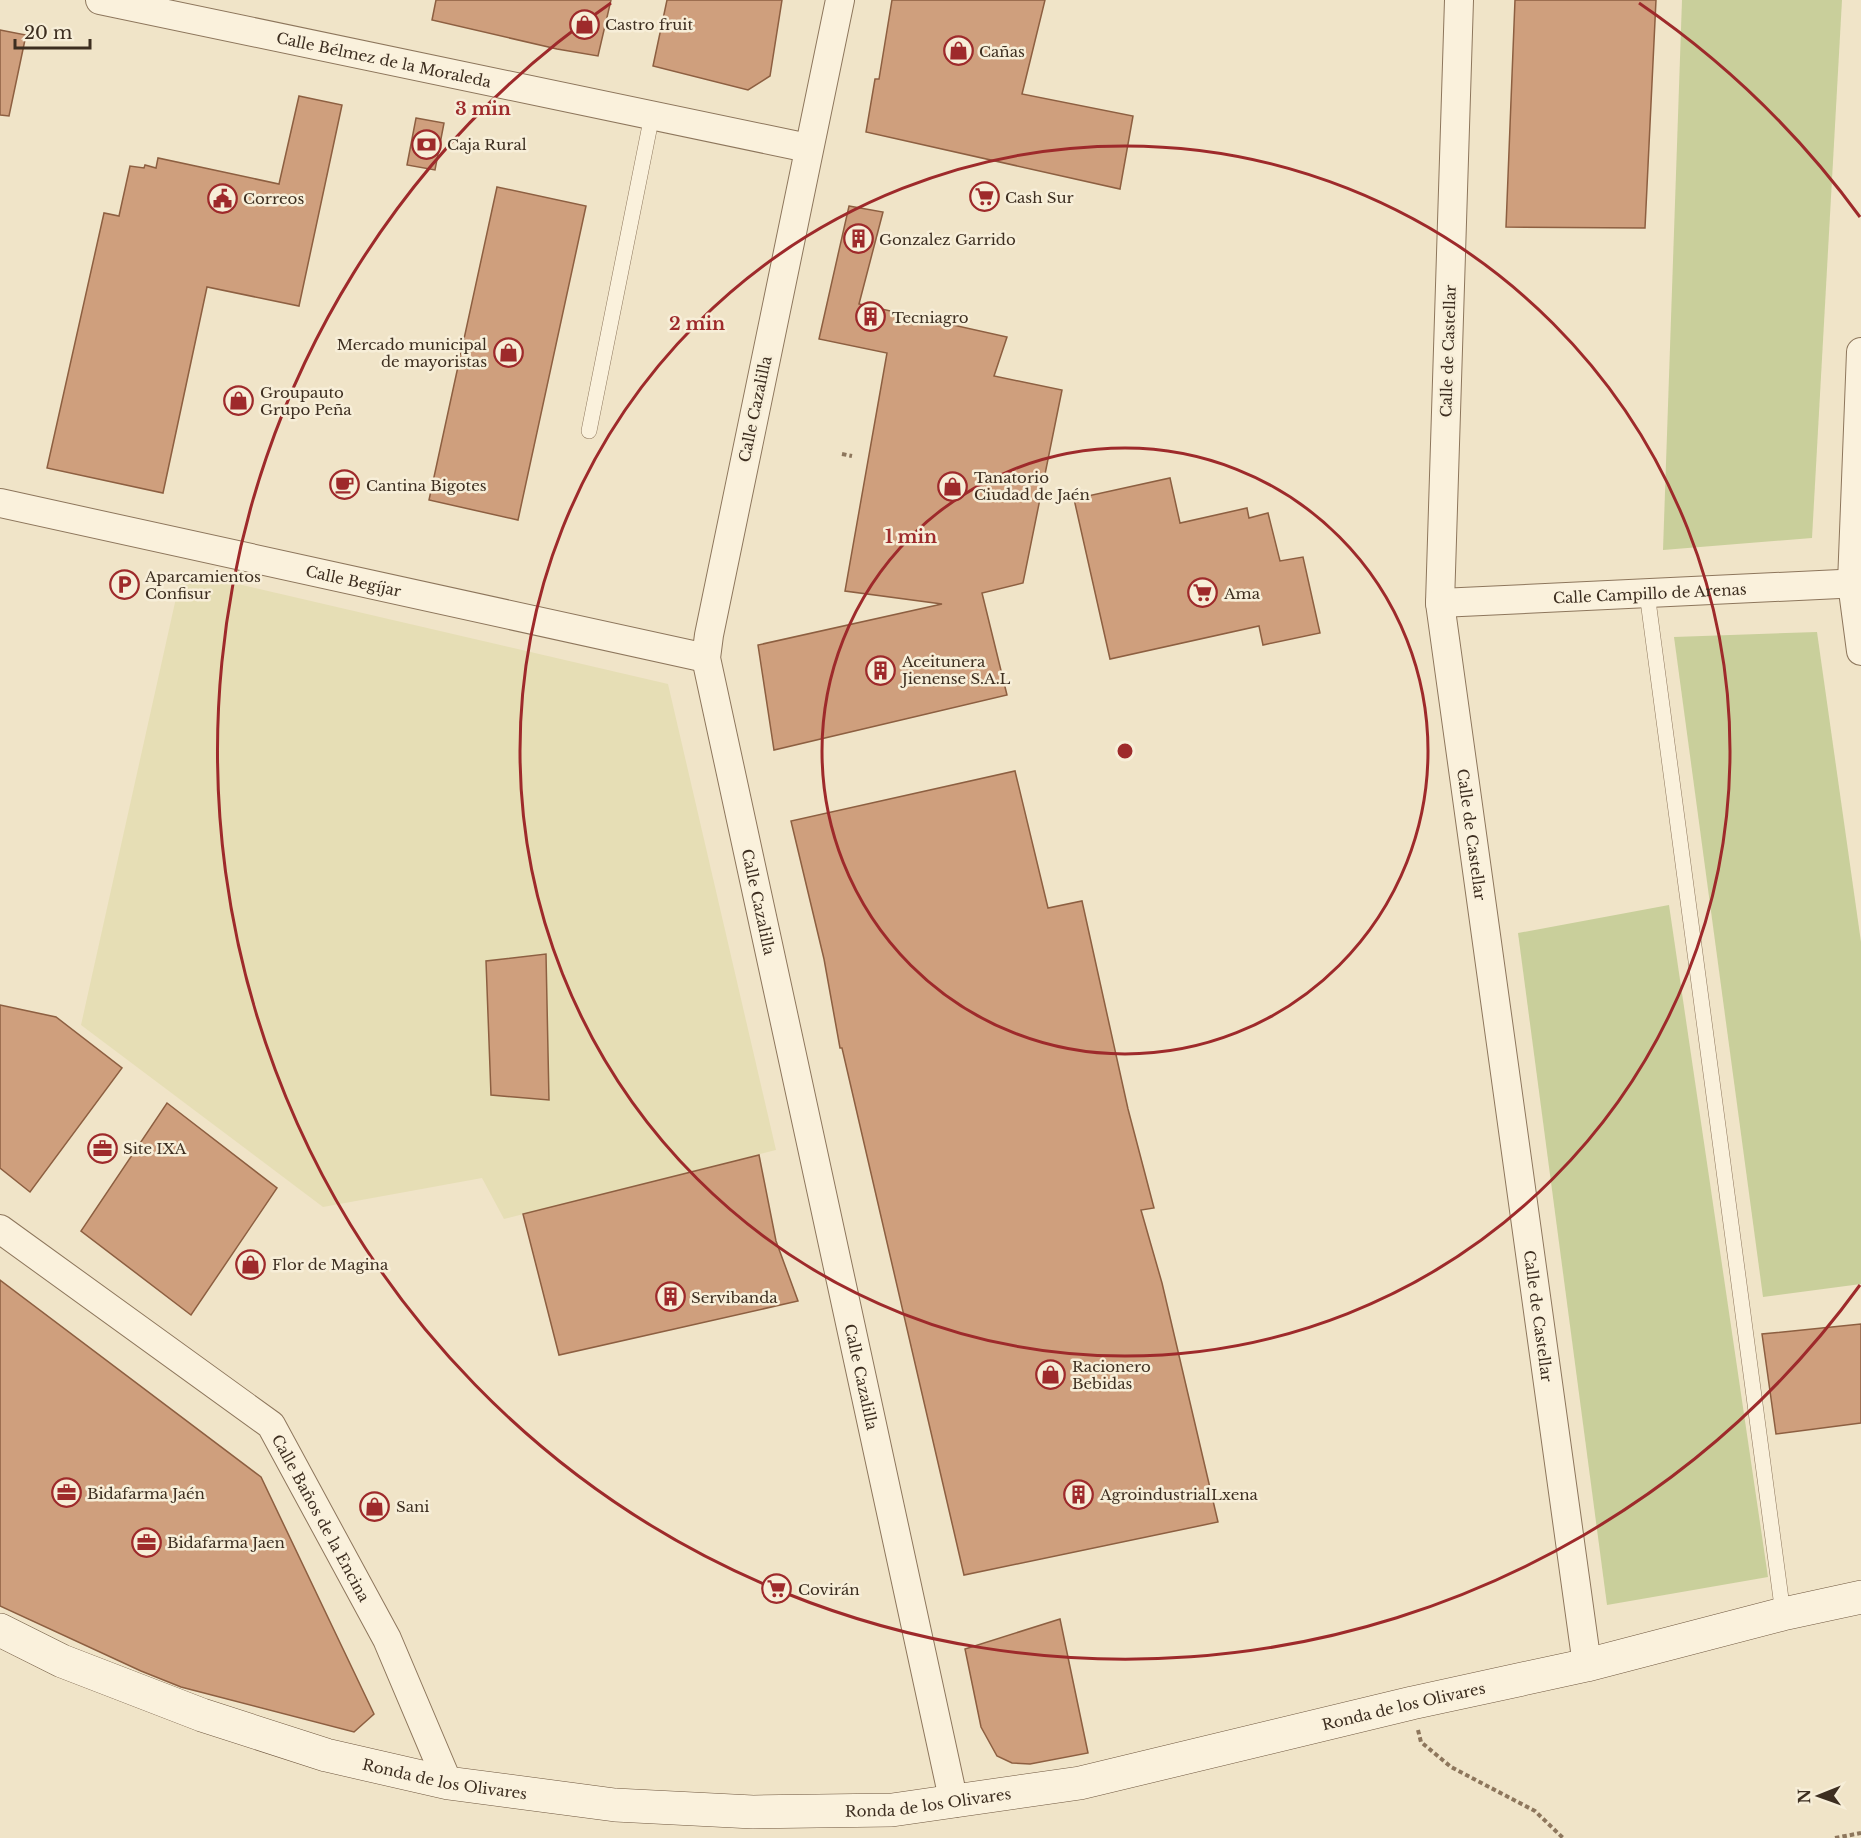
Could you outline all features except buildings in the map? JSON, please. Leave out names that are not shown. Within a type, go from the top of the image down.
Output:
[{"type":"main road","name":"Ronda de los Olivares","points":[[0,1630],[62,1661],[202,1715],[326,1755],[448,1783],[615,1805],[753,1812],[892,1810],[954,1803],[1080,1783],[1412,1703],[1587,1665],[1783,1614],[1861,1598]]},
{"type":"street","name":"Calle Bélmez de la Moraleda","points":[[100,0],[808,148]]},
{"type":"street","name":"Calle Cazalilla","points":[[840,0],[713,612],[706,658],[954,1803]]},
{"type":"street","name":"Calle de Castellar","points":[[1459,0],[1440,603],[1587,1665]]},
{"type":"street","points":[[1861,352],[1856,583],[1861,651]]},
{"type":"street","name":"Calle Begíjar","points":[[0,503],[706,658]]},
{"type":"street","name":"Calle Campillo de Arenas","points":[[1440,603],[1856,583]]},
{"type":"street","name":"Calle Baños de la Encina","points":[[0,1229],[271,1425],[387,1639],[448,1783]]},
{"type":"lane","points":[[589,431],[652,115]]},
{"type":"lane","points":[[1647,593],[1783,1614]]},
{"type":"path","points":[[842,454],[852,456]]},
{"type":"path","points":[[1412,1703],[1421,1742],[1451,1767],[1534,1811],[1563,1838]]},
{"type":"path","points":[[1835,1838],[1861,1833]]},
{"type":"shaded area","points":[[182,571],[668,684],[776,1150],[504,1219],[482,1178],[323,1207],[81,1025]]},
{"type":"green space","points":[[1682,0],[1842,0],[1812,538],[1663,550]]},
{"type":"green space","points":[[1817,632],[1861,942],[1861,1284],[1763,1297],[1674,637]]},
{"type":"green space","points":[[1669,905],[1768,1577],[1607,1605],[1518,933]]},
{"type":"place","name":"Castro fruit","points":[[584,24]]},
{"type":"place","name":"Cañas","points":[[958,51]]},
{"type":"place","name":"Caja Rural","points":[[426,144]]},
{"type":"place","name":"Cash Sur","points":[[984,197]]},
{"type":"place","name":"Correos","points":[[222,198]]},
{"type":"place","name":"Gonzalez Garrido","points":[[858,239]]},
{"type":"place","name":"Tecniagro","points":[[871,317]]},
{"type":"place","name":"Mercado municipal de mayoristas","points":[[508,353]]},
{"type":"place","name":"Groupauto Grupo Peña","points":[[239,401]]},
{"type":"place","name":"Cantina Bigotes","points":[[345,485]]},
{"type":"place","name":"Tanatorio Ciudad de Jaén","points":[[953,486]]},
{"type":"place","name":"Aparcamientos Confisur","points":[[124,585]]},
{"type":"place","name":"Ama","points":[[1203,593]]},
{"type":"place","name":"Aceitunera Jienense S.A.L","points":[[881,670]]},
{"type":"place","name":"Site IXA","points":[[102,1148]]},
{"type":"place","name":"Flor de Magina","points":[[251,1264]]},
{"type":"place","name":"Servibanda","points":[[670,1297]]},
{"type":"place","name":"Racionero Bebidas","points":[[1051,1375]]},
{"type":"place","name":"Bidafarma Jaén","points":[[66,1493]]},
{"type":"place","name":"AgroindustrialLxena","points":[[1079,1494]]},
{"type":"place","name":"Sani","points":[[375,1506]]},
{"type":"place","name":"Bidafarma Jaen","points":[[146,1542]]},
{"type":"place","name":"Covirán","points":[[777,1589]]}]
